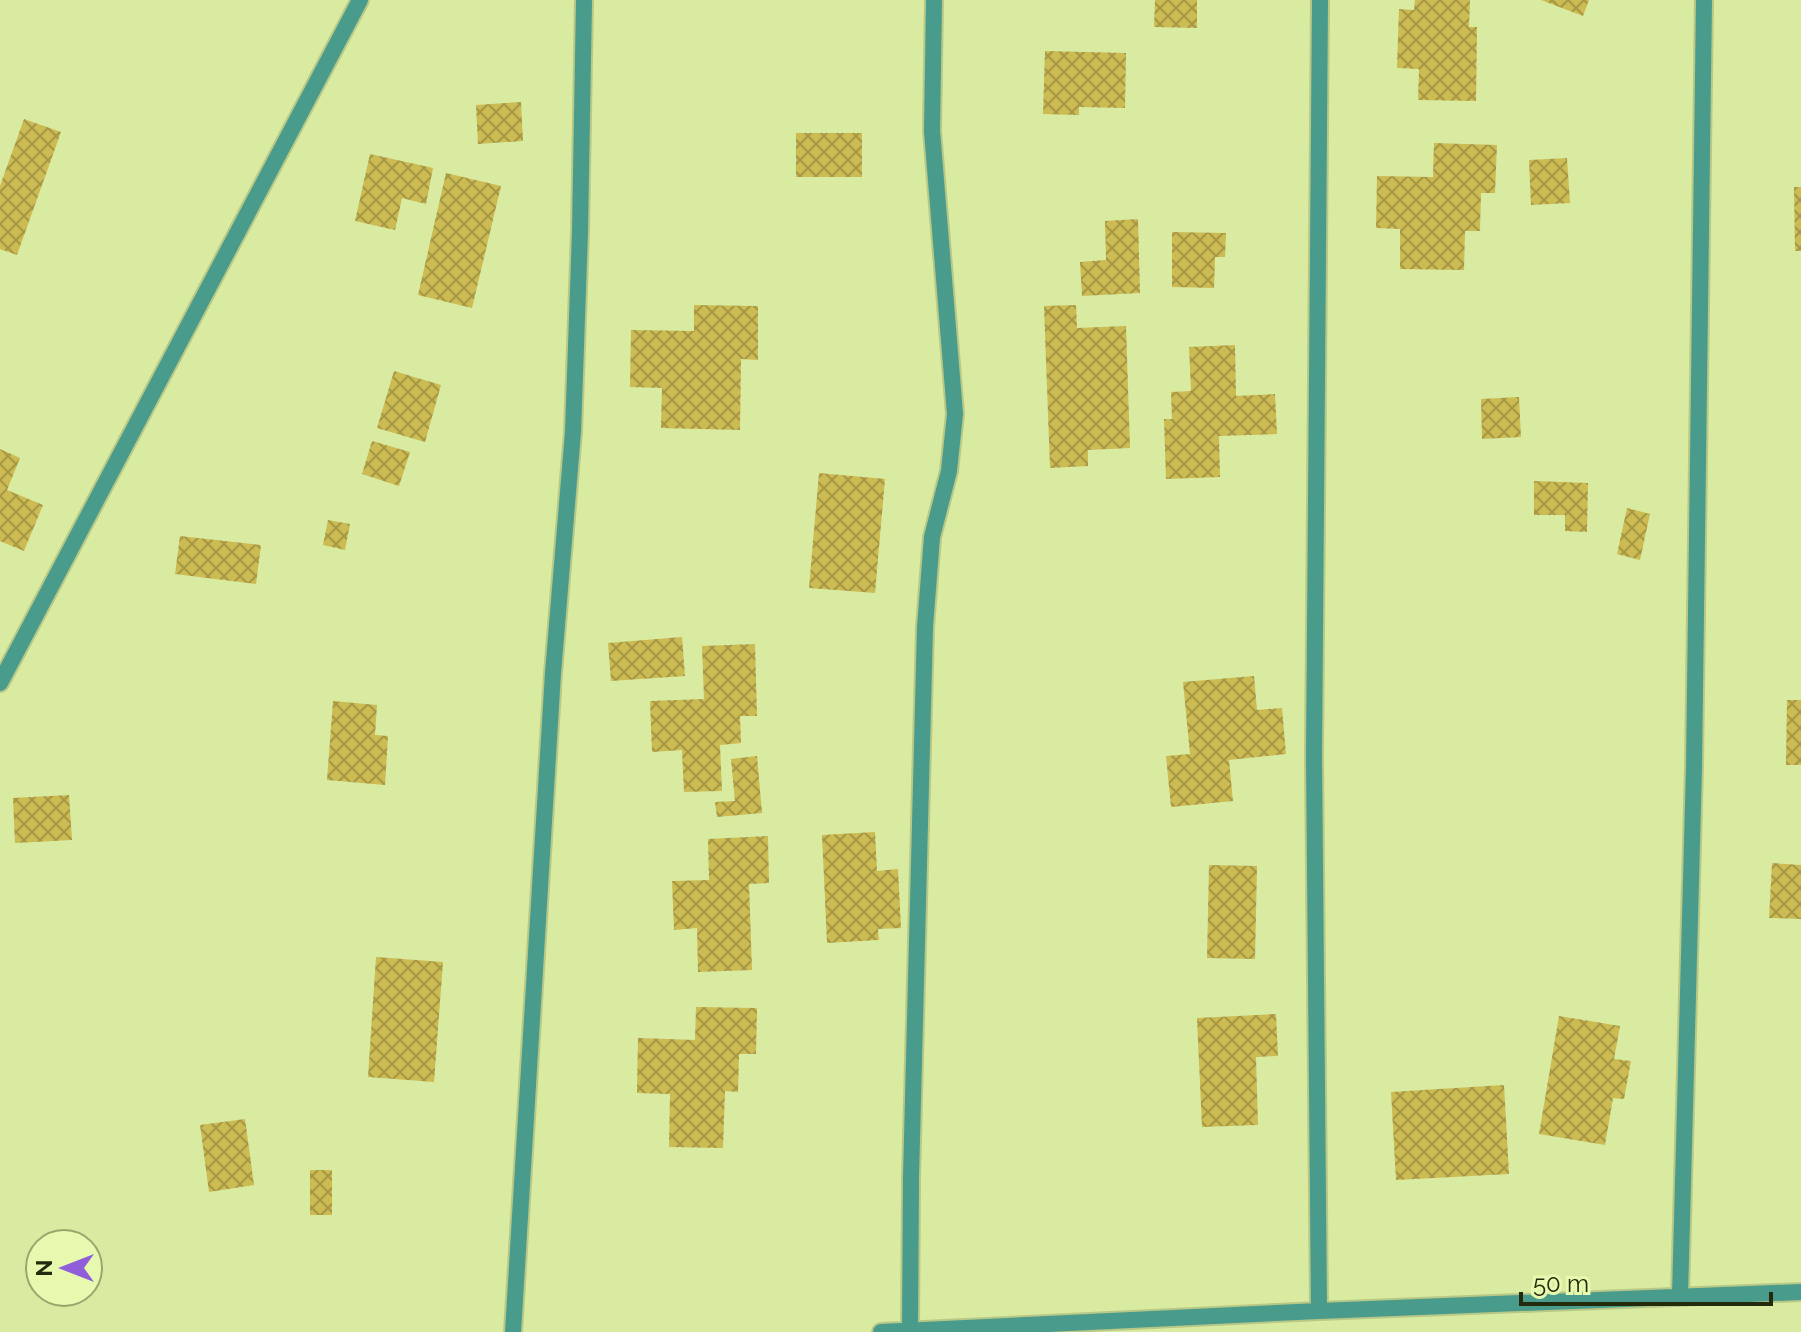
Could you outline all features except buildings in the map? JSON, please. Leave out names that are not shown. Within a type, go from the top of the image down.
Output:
[{"type":"street","points":[[1,677],[360,0]]},
{"type":"street","points":[[513,1332],[553,673],[573,432],[584,0]]},
{"type":"street","points":[[910,1331],[925,627],[932,537],[949,471],[955,414],[932,131],[934,0]]},
{"type":"street","points":[[1319,1311],[1314,741],[1320,0]]},
{"type":"street","points":[[1680,1296],[1694,767],[1704,0]]},
{"type":"street","points":[[881,1332],[1801,1292]]}]
